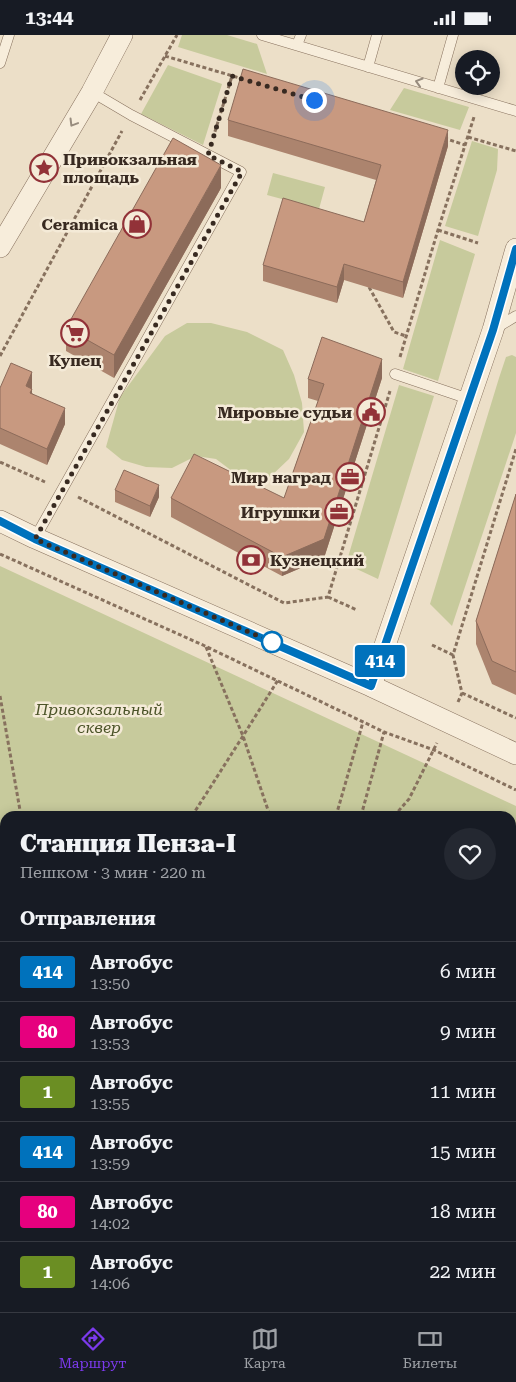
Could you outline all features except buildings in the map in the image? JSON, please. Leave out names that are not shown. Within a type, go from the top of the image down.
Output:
[{"type":"street","points":[[4,239],[92,92],[122,35]]},
{"type":"street","points":[[371,686],[493,330],[516,249]]},
{"type":"street","points":[[0,521],[35,539],[371,686],[516,754]]},
{"type":"lane","points":[[0,63],[8,35]]},
{"type":"lane","points":[[262,35],[516,111]]},
{"type":"lane","points":[[297,45],[301,35]]},
{"type":"lane","points":[[368,67],[377,35]]},
{"type":"lane","points":[[438,88],[453,35]]},
{"type":"lane","points":[[35,539],[242,172],[131,115],[92,92]]},
{"type":"lane","points":[[493,330],[516,316]]},
{"type":"lane","points":[[395,374],[469,399]]},
{"type":"path","points":[[0,356],[131,115],[177,35]]},
{"type":"path","points":[[165,56],[250,81]]},
{"type":"path","points":[[208,155],[232,76]]},
{"type":"path","points":[[328,597],[438,230],[477,109]]},
{"type":"path","points":[[437,136],[465,145]]},
{"type":"path","points":[[468,137],[516,151]]},
{"type":"path","points":[[438,230],[478,243]]},
{"type":"path","points":[[369,287],[394,332],[406,336]]},
{"type":"path","points":[[516,449],[453,655],[462,693],[516,718]]},
{"type":"path","points":[[0,462],[63,490],[284,603],[328,597],[357,611]]},
{"type":"path","points":[[0,555],[205,646],[384,732],[434,749],[516,790]]},
{"type":"path","points":[[432,645],[453,655]]},
{"type":"path","points":[[205,646],[243,736],[268,811]]},
{"type":"path","points":[[195,811],[278,680]]},
{"type":"path","points":[[0,696],[20,811]]},
{"type":"path","points":[[337,811],[363,722]]},
{"type":"path","points":[[398,811],[409,799],[448,722]]},
{"type":"path","points":[[362,811],[384,732]]},
{"type":"green space","points":[[182,35],[227,35],[257,44],[267,74],[178,47]]},
{"type":"green space","points":[[168,65],[222,84],[203,145],[141,114]]},
{"type":"green space","points":[[404,88],[469,107],[460,130],[390,110]]},
{"type":"green space","points":[[472,141],[498,149],[497,170],[478,236],[445,226]]},
{"type":"green space","points":[[273,173],[325,187],[319,209],[267,195]]},
{"type":"green space","points":[[440,240],[475,254],[438,381],[403,369]]},
{"type":"green space","points":[[187,323],[211,323],[247,332],[283,350],[294,375],[302,403],[304,432],[289,459],[270,477],[252,479],[236,474],[216,459],[196,456],[172,468],[146,467],[122,460],[106,447],[120,397],[165,336]]},
{"type":"green space","points":[[512,355],[516,357],[516,433],[452,626],[430,604],[499,378],[506,357]]},
{"type":"green space","points":[[399,385],[434,396],[378,579],[346,564]]},
{"type":"green space","name":"Привокзальный сквер","points":[[0,566],[516,806],[516,811],[0,811]]},
{"type":"bus line","name":"414","points":[[0,521],[35,539],[371,686],[493,330],[516,249]]},
{"type":"place","name":"Привокзальная площадь","points":[[44,168]]},
{"type":"place","name":"Ceramica","points":[[137,224]]},
{"type":"place","name":"Купец","points":[[75,333]]},
{"type":"place","name":"Мировые судьи","points":[[371,412]]},
{"type":"place","name":"Мир наград","points":[[350,477]]},
{"type":"place","name":"Игрушки","points":[[339,512]]},
{"type":"place","name":"Кузнецкий","points":[[251,560]]},
{"type":"route","points":[[272,642],[35,539],[242,172],[208,155],[232,76],[314,100]]}]
